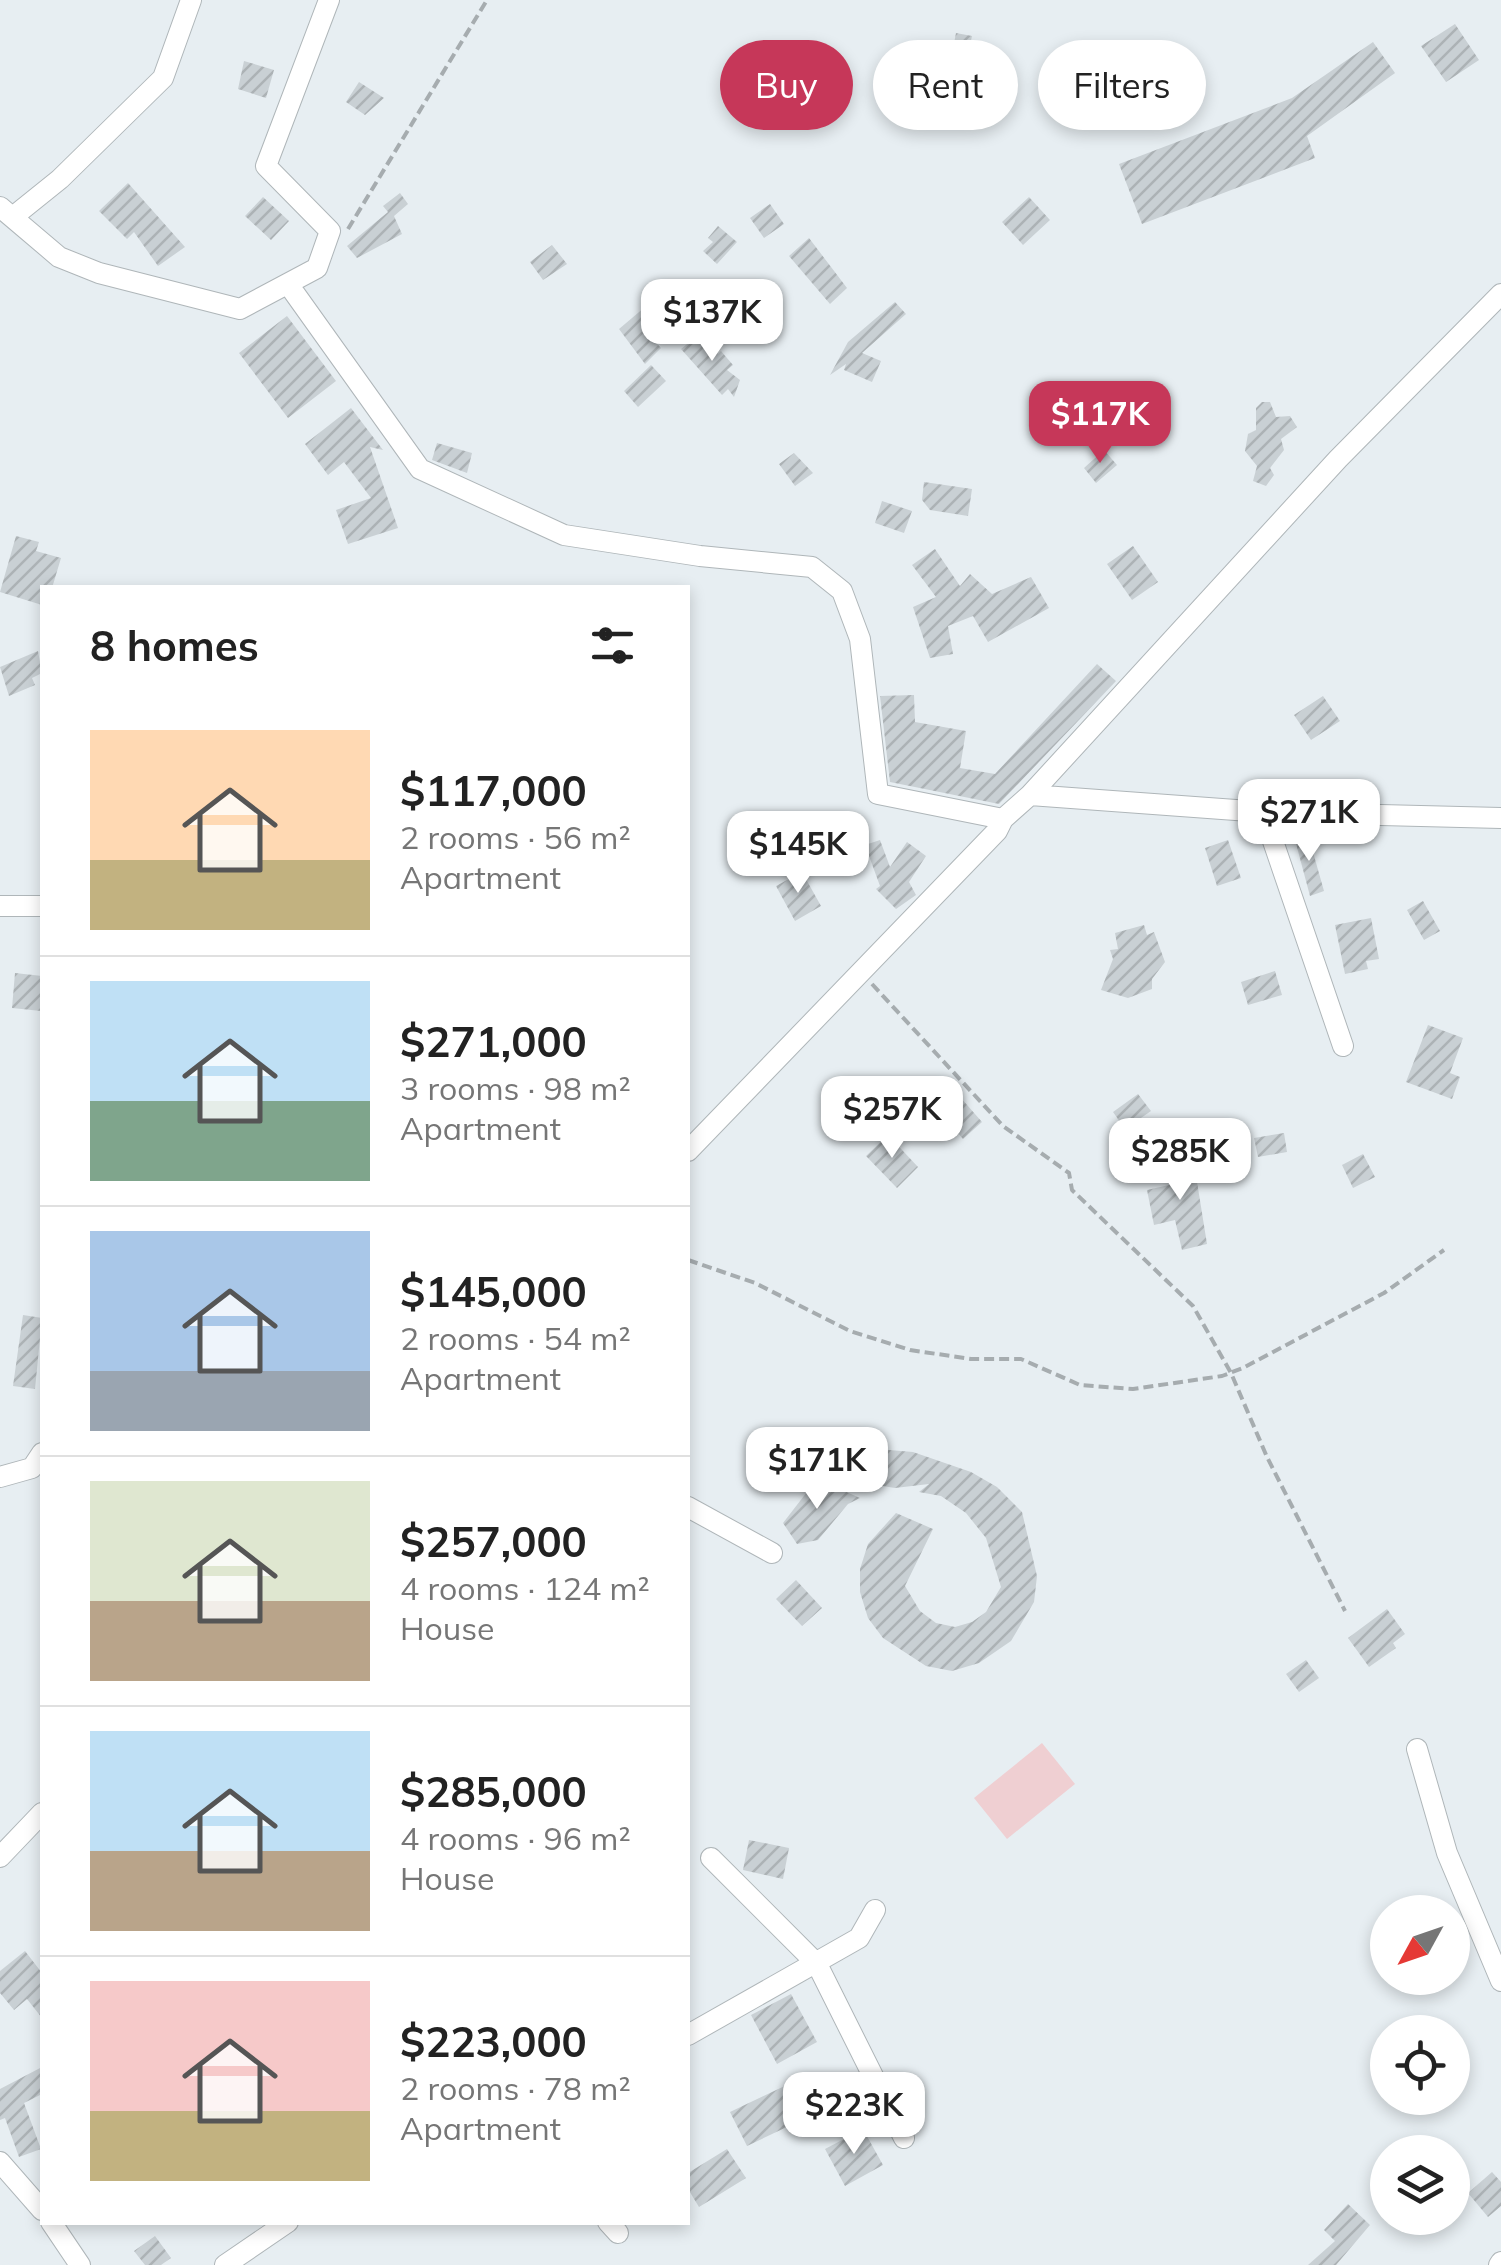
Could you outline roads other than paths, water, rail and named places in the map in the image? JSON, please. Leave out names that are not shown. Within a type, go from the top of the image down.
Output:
[{"type":"street","points":[[190,0],[163,78],[60,179],[7,212],[59,257],[240,310],[318,268],[330,231],[266,166],[329,0]]},
{"type":"street","points":[[288,284],[420,469],[564,535],[700,556],[812,567],[842,591],[860,639],[878,794],[1002,819]]},
{"type":"street","points":[[690,1149],[857,971],[997,831],[1002,819],[1030,795],[1338,459],[1501,294]]},
{"type":"street","points":[[1030,795],[1263,812],[1501,818]]},
{"type":"street","points":[[1263,812],[1343,1046]]},
{"type":"street","points":[[0,906],[40,906]]},
{"type":"street","points":[[0,1476],[32,1468],[40,1456]]},
{"type":"street","points":[[690,1508],[772,1554]]},
{"type":"street","points":[[1417,1749],[1448,1853],[1501,1982]]},
{"type":"street","points":[[0,1857],[40,1816]]},
{"type":"street","points":[[711,1858],[817,1964],[904,2138]]},
{"type":"street","points":[[690,2034],[859,1938],[875,1910]]},
{"type":"street","points":[[0,2162],[40,2208]]},
{"type":"street","points":[[53,2225],[80,2265]]},
{"type":"street","points":[[225,2265],[284,2225]]}]
